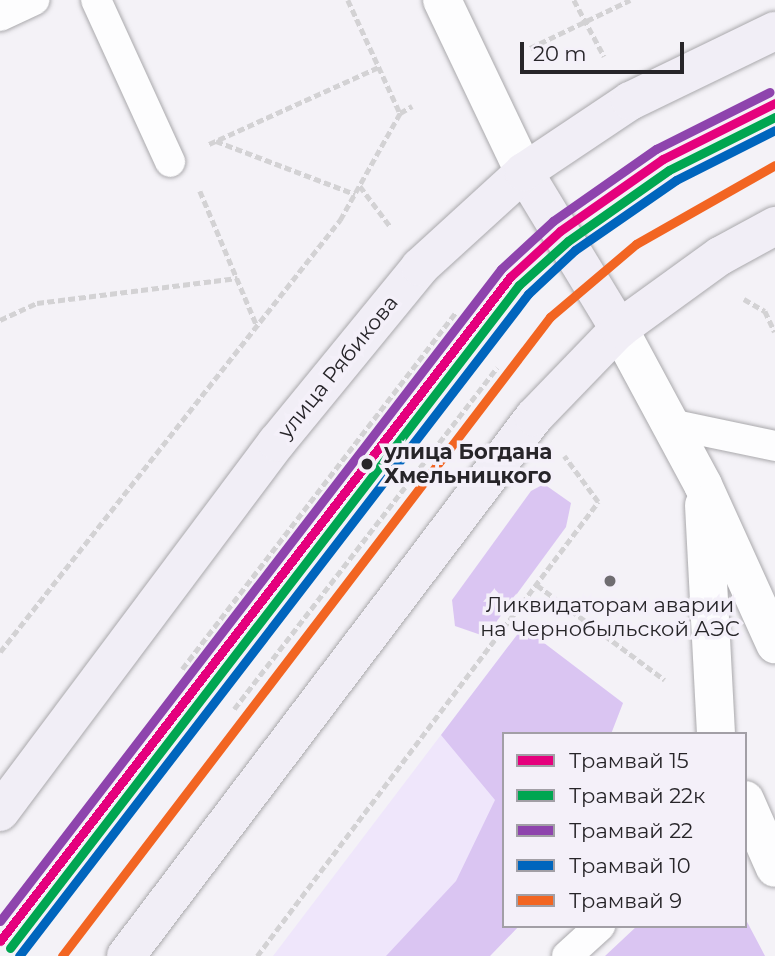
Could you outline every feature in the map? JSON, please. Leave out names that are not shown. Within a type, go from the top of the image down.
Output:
[{"type":"main road","name":"улица Рябикова","points":[[0,811],[277,442],[420,267],[524,172],[630,100],[775,31]]},
{"type":"main road","points":[[524,172],[619,329]]},
{"type":"main road","points":[[127,955],[520,436],[619,329],[720,256],[775,226]]},
{"type":"street","points":[[442,0],[524,172]]},
{"type":"street","points":[[619,329],[703,485],[775,644]]},
{"type":"street","points":[[703,485],[715,725]]},
{"type":"street","points":[[747,805],[775,868]]},
{"type":"lane","points":[[0,16],[35,0]]},
{"type":"lane","points":[[96,0],[177,158]]},
{"type":"lane","points":[[670,424],[775,446]]},
{"type":"lane","points":[[567,956],[598,928]]},
{"type":"path","points":[[348,0],[400,113]]},
{"type":"path","points":[[574,0],[583,22],[604,56]]},
{"type":"path","points":[[530,48],[630,0]]},
{"type":"path","points":[[257,326],[237,278],[177,158],[379,67]]},
{"type":"path","points":[[0,652],[257,326],[355,194],[400,113],[412,106]]},
{"type":"path","points":[[216,141],[355,194]]},
{"type":"path","points":[[360,186],[390,226]]},
{"type":"path","points":[[0,320],[37,303],[237,278]]},
{"type":"path","points":[[744,299],[765,310],[775,332]]},
{"type":"path","points":[[182,669],[455,313]]},
{"type":"path","points":[[233,709],[497,368]]},
{"type":"path","points":[[257,956],[598,502],[564,456]]},
{"type":"path","points":[[537,585],[715,725]]},
{"type":"shaded area","points":[[544,484],[571,503],[566,527],[491,629],[481,635],[455,626],[452,600],[531,491]]},
{"type":"shaded area","points":[[523,627],[623,703],[612,732],[502,732],[502,928],[517,928],[490,956],[273,956]]},
{"type":"shaded area","points":[[523,627],[623,703],[612,732],[502,732],[502,928],[517,928],[490,956],[386,956],[456,881],[495,800],[441,735]]},
{"type":"shaded area","points":[[747,922],[765,956],[605,956],[635,928],[747,928]]},
{"type":"tram line","name":"22","points":[[0,921],[501,269],[553,221],[656,149],[770,92]]},
{"type":"tram line","name":"15","points":[[0,941],[510,277],[560,231],[663,159],[775,103]]},
{"type":"tram line","name":"22к","points":[[10,948],[519,285],[568,241],[669,170],[775,117]]},
{"type":"tram line","name":"10","points":[[19,956],[528,294],[575,250],[676,180],[775,130]]},
{"type":"tram line","name":"9","points":[[62,956],[550,317],[636,244],[775,165]]},
{"type":"place","name":"улица Богдана Хмельницкого","points":[[367,464]]},
{"type":"place","name":"Ликвидаторам аварии на Чернобыльской АЭС","points":[[610,581]]}]
